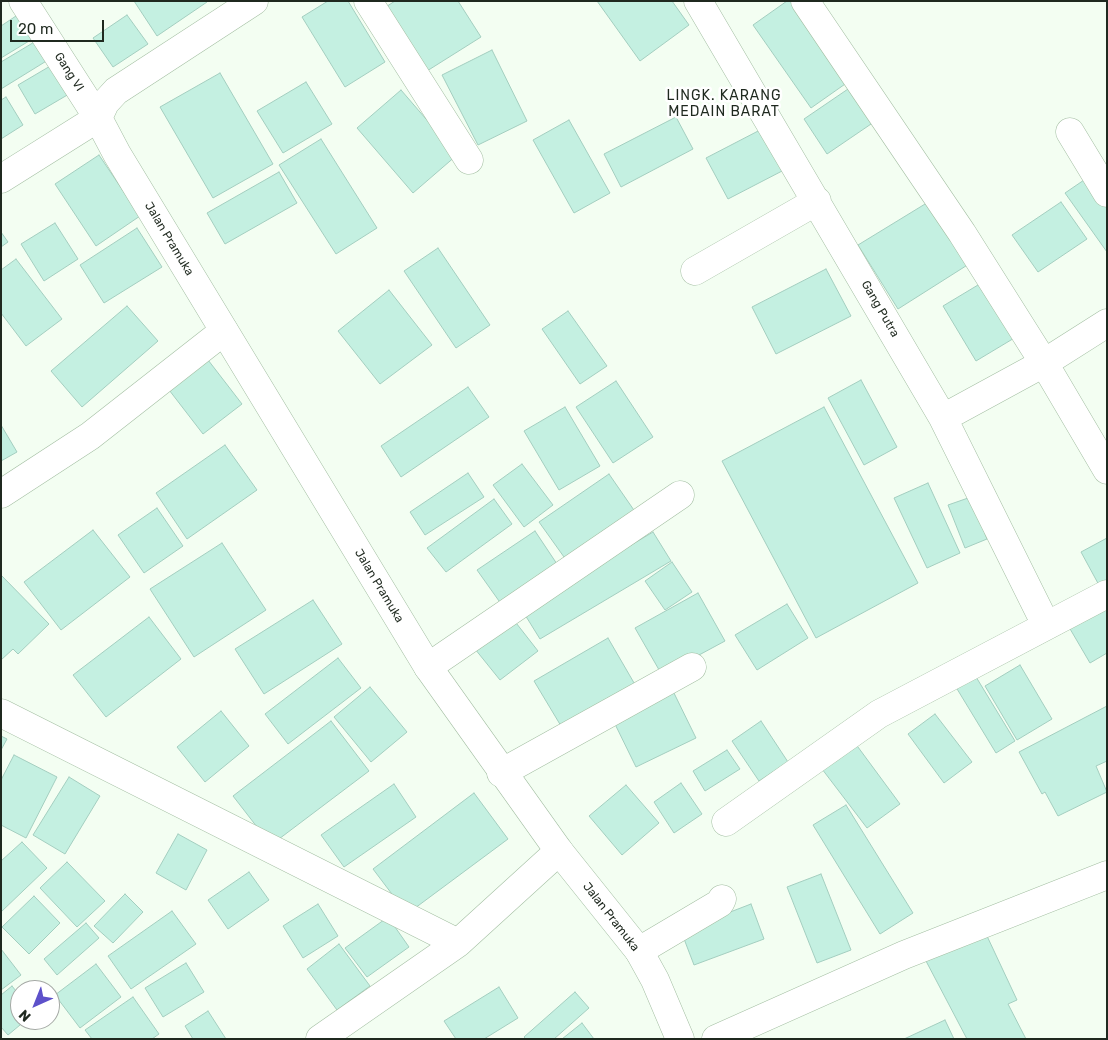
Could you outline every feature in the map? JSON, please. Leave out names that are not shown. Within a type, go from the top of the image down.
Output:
[{"type":"street","name":"Gang VI","points":[[23,1],[98,118]]},
{"type":"street","points":[[1,179],[98,118],[105,103],[116,91],[254,1]]},
{"type":"street","points":[[368,1],[470,160]]},
{"type":"street","name":"Gang Putra","points":[[698,1],[944,418],[1046,625]]},
{"type":"street","points":[[805,1],[962,233],[1044,363],[1107,470]]},
{"type":"street","name":"Jalan Pramuka","points":[[98,118],[117,154],[428,666],[501,773],[559,851],[639,951],[655,980],[680,1039]]},
{"type":"street","points":[[1070,132],[1107,193]]},
{"type":"street","points":[[695,271],[817,201]]},
{"type":"street","points":[[944,418],[1044,363],[1107,323]]},
{"type":"street","points":[[1,494],[90,436],[224,331]]},
{"type":"street","points":[[428,666],[680,495]]},
{"type":"street","points":[[726,822],[879,714],[1107,594]]},
{"type":"street","points":[[501,773],[692,667]]},
{"type":"street","points":[[1,713],[458,943]]},
{"type":"street","points":[[320,1039],[458,943],[559,851]]},
{"type":"street","points":[[716,1039],[904,955],[1107,875]]},
{"type":"street","points":[[639,951],[720,903],[722,900]]},
{"type":"building","points":[[134,1],[206,1],[207,2],[157,36]]},
{"type":"building","points":[[328,1],[348,1],[385,62],[345,87],[302,17]]},
{"type":"building","points":[[395,1],[458,1],[481,37],[419,76],[378,12]]},
{"type":"building","points":[[597,1],[672,1],[689,25],[640,61]]},
{"type":"building","points":[[787,1],[791,1],[848,82],[811,108],[753,25]]},
{"type":"building","points":[[19,14],[34,38],[1,58],[1,26]]},
{"type":"building","points":[[127,15],[148,44],[113,67],[93,38]]},
{"type":"building","points":[[36,41],[48,60],[1,89],[1,62]]},
{"type":"building","points":[[492,50],[527,121],[478,145],[442,75]]},
{"type":"building","points":[[52,65],[69,94],[35,114],[18,85]]},
{"type":"building","points":[[220,73],[273,164],[213,198],[160,107]]},
{"type":"building","points":[[306,82],[332,124],[283,153],[257,111]]},
{"type":"building","points":[[851,87],[874,122],[827,154],[804,119]]},
{"type":"building","points":[[401,90],[457,155],[413,193],[357,128]]},
{"type":"building","points":[[6,97],[23,125],[1,139],[1,100]]},
{"type":"building","points":[[676,117],[693,149],[621,187],[604,154]]},
{"type":"building","points":[[569,120],[610,193],[574,213],[533,140]]},
{"type":"building","points":[[762,129],[784,170],[728,199],[706,158]]},
{"type":"building","points":[[321,139],[377,228],[336,254],[279,165]]},
{"type":"building","points":[[99,155],[140,216],[96,246],[55,184]]},
{"type":"building","points":[[279,172],[297,203],[225,244],[207,213]]},
{"type":"building","points":[[1087,178],[1107,206],[1107,252],[1065,193]]},
{"type":"building","points":[[930,201],[969,264],[898,309],[858,245]]},
{"type":"building","points":[[1061,202],[1087,239],[1038,272],[1012,235]]},
{"type":"building","points":[[55,223],[78,259],[44,281],[21,244]]},
{"type":"building","points":[[137,228],[162,267],[104,303],[80,265]]},
{"type":"building","points":[[1,232],[8,242],[1,247]]},
{"type":"building","points":[[438,248],[490,325],[456,348],[404,271]]},
{"type":"building","points":[[16,259],[62,319],[26,346],[1,313],[1,270]]},
{"type":"building","points":[[826,269],[851,316],[776,354],[752,307]]},
{"type":"building","points":[[983,282],[1016,337],[976,361],[943,306]]},
{"type":"building","points":[[389,290],[432,345],[380,384],[338,331]]},
{"type":"building","points":[[127,306],[158,341],[82,407],[51,371]]},
{"type":"building","points":[[568,311],[607,366],[580,384],[542,329]]},
{"type":"building","points":[[205,356],[242,404],[203,434],[166,386]]},
{"type":"building","points":[[861,380],[897,447],[864,465],[828,398]]},
{"type":"building","points":[[616,381],[653,437],[613,463],[576,407]]},
{"type":"building","points":[[468,387],[489,417],[401,477],[381,446]]},
{"type":"building","points":[[565,407],[600,466],[559,490],[524,431]]},
{"type":"building","points":[[824,407],[918,583],[816,638],[722,461]]},
{"type":"building","points":[[1,425],[17,452],[1,461]]},
{"type":"building","points":[[225,445],[257,490],[187,539],[156,493]]},
{"type":"building","points":[[522,464],[553,505],[524,527],[493,485]]},
{"type":"building","points":[[468,473],[484,497],[425,535],[410,512]]},
{"type":"building","points":[[609,474],[638,516],[569,564],[539,522]]},
{"type":"building","points":[[928,483],[960,553],[927,568],[894,498]]},
{"type":"building","points":[[971,497],[987,539],[965,548],[948,505]]},
{"type":"building","points":[[494,499],[512,524],[446,572],[427,548]]},
{"type":"building","points":[[157,508],[183,546],[144,573],[118,535]]},
{"type":"building","points":[[93,530],[130,577],[61,630],[24,582]]},
{"type":"building","points":[[535,531],[561,570],[504,608],[477,570]]},
{"type":"building","points":[[653,532],[671,561],[540,639],[522,610]]},
{"type":"building","points":[[1107,538],[1107,584],[1100,587],[1081,552]]},
{"type":"building","points":[[222,543],[266,610],[194,657],[150,589]]},
{"type":"building","points":[[672,562],[692,592],[665,610],[645,581]]},
{"type":"building","points":[[1,575],[49,624],[18,654],[13,649],[1,660]]},
{"type":"building","points":[[698,593],[725,641],[662,675],[635,628]]},
{"type":"building","points":[[313,600],[342,644],[264,694],[235,649]]},
{"type":"building","points":[[1107,600],[1107,653],[1090,663],[1066,622]]},
{"type":"building","points":[[787,604],[808,638],[757,670],[735,635]]},
{"type":"building","points":[[149,617],[181,659],[106,717],[73,675]]},
{"type":"building","points":[[513,619],[538,651],[500,680],[475,649]]},
{"type":"building","points":[[608,638],[637,688],[564,731],[534,681]]},
{"type":"building","points":[[338,658],[361,688],[288,744],[265,714]]},
{"type":"building","points":[[1020,665],[1052,719],[1017,740],[985,686]]},
{"type":"building","points":[[970,667],[1015,741],[996,753],[951,679]]},
{"type":"building","points":[[370,687],[407,732],[371,762],[334,717]]},
{"type":"building","points":[[672,689],[696,738],[636,767],[612,718]]},
{"type":"building","points":[[1107,706],[1107,761],[1096,766],[1107,792],[1058,816],[1045,792],[1042,794],[1019,752]]},
{"type":"building","points":[[221,711],[249,746],[205,782],[177,747]]},
{"type":"building","points":[[935,714],[972,762],[944,783],[908,734]]},
{"type":"building","points":[[331,721],[369,771],[271,845],[233,796]]},
{"type":"building","points":[[761,721],[788,762],[759,781],[732,741]]},
{"type":"building","points":[[1,736],[7,739],[1,750]]},
{"type":"building","points":[[855,743],[900,804],[867,828],[822,769]]},
{"type":"building","points":[[727,750],[740,769],[705,791],[693,771]]},
{"type":"building","points":[[14,755],[57,777],[26,838],[1,825],[1,780]]},
{"type":"building","points":[[69,777],[100,796],[65,854],[33,835]]},
{"type":"building","points":[[681,783],[702,814],[674,833],[654,802]]},
{"type":"building","points":[[394,784],[416,817],[344,867],[321,835]]},
{"type":"building","points":[[626,785],[659,823],[622,855],[589,816]]},
{"type":"building","points":[[474,793],[508,839],[407,914],[373,869]]},
{"type":"building","points":[[846,805],[913,913],[880,934],[813,825]]},
{"type":"building","points":[[178,834],[207,850],[186,890],[156,873]]},
{"type":"building","points":[[22,842],[47,868],[1,912],[1,861]]},
{"type":"building","points":[[67,862],[105,901],[77,927],[40,888]]},
{"type":"building","points":[[249,872],[269,900],[228,929],[208,900]]},
{"type":"building","points":[[821,874],[851,950],[817,963],[787,887]]},
{"type":"building","points":[[125,894],[143,912],[113,943],[94,926]]},
{"type":"building","points":[[34,896],[60,923],[29,954],[2,927]]},
{"type":"building","points":[[318,904],[338,936],[303,958],[283,926]]},
{"type":"building","points":[[751,904],[764,939],[694,965],[681,931]]},
{"type":"building","points":[[172,911],[196,944],[131,989],[108,956]]},
{"type":"building","points":[[388,917],[409,947],[367,977],[345,948]]},
{"type":"building","points":[[86,923],[99,938],[57,975],[44,959]]},
{"type":"building","points":[[987,936],[1017,1000],[1008,1004],[1026,1039],[967,1039],[926,961],[972,937]]},
{"type":"building","points":[[339,944],[370,986],[337,1010],[307,969]]},
{"type":"building","points":[[1,949],[21,975],[14,980],[10,980],[10,983],[1,990]]},
{"type":"building","points":[[186,963],[204,992],[163,1017],[145,988]]},
{"type":"building","points":[[96,964],[121,997],[80,1028],[60,1002],[60,991]]},
{"type":"building","points":[[499,987],[518,1018],[484,1039],[456,1039],[444,1021]]},
{"type":"building","points":[[10,988],[10,1030],[14,1030],[8,1035],[1,1027],[1,995]]},
{"type":"building","points":[[575,992],[589,1008],[554,1039],[526,1039],[524,1037]]},
{"type":"building","points":[[133,997],[159,1034],[152,1039],[92,1039],[85,1030]]},
{"type":"building","points":[[208,1011],[226,1039],[193,1039],[185,1026]]},
{"type":"building","points":[[945,1020],[954,1039],[904,1039]]},
{"type":"building","points":[[582,1023],[594,1039],[562,1039]]},
{"type":"district","name":"LINGK. KARANG MEDAIN BARAT","points":[[724,104]]}]
